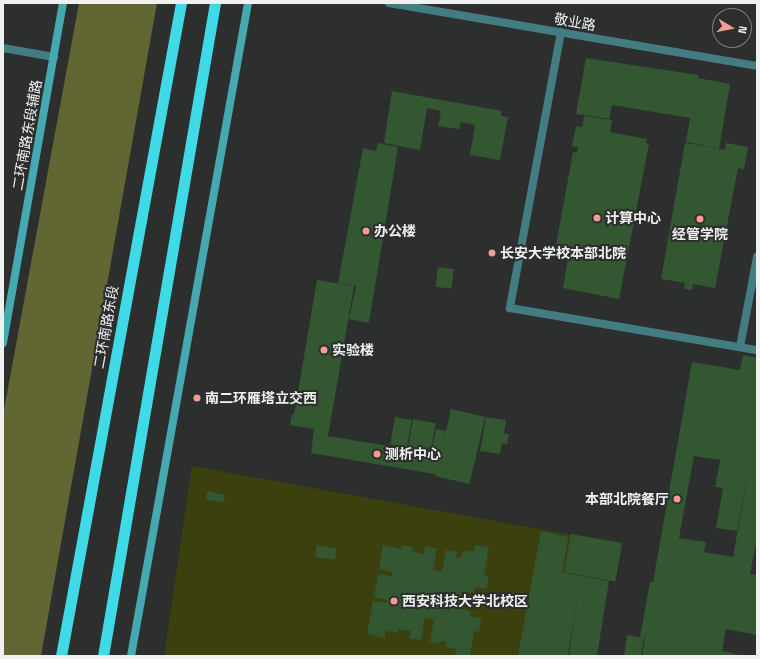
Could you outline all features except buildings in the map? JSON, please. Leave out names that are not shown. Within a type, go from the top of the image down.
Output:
[{"type":"highway","name":"二环南路东段","points":[[61,656],[181,3]]},
{"type":"highway","points":[[103,656],[214,3]]},
{"type":"main road","name":"二环南路东段辅路","points":[[3,343],[63,3]]},
{"type":"main road","points":[[131,656],[248,3]]},
{"type":"street","name":"敬业路","points":[[389,3],[757,66]]},
{"type":"street","points":[[561,32],[510,308],[757,350]]},
{"type":"street","points":[[3,48],[54,57]]},
{"type":"street","points":[[740,347],[757,257]]},
{"type":"green space","points":[[79,3],[157,3],[41,656],[3,656],[3,415]]},
{"type":"green space","name":"西安科技大学北校区","points":[[192,466],[577,536],[555,656],[164,656]]},
{"type":"place","name":"计算中心","points":[[597,218]]},
{"type":"place","name":"经管学院","points":[[700,219]]},
{"type":"place","name":"办公楼","points":[[366,231]]},
{"type":"place","name":"长安大学校本部北院","points":[[492,253]]},
{"type":"place","name":"实验楼","points":[[324,350]]},
{"type":"place","name":"南二环雁塔立交西","points":[[197,398]]},
{"type":"place","name":"测析中心","points":[[377,454]]},
{"type":"place","name":"本部北院餐厅","points":[[677,499]]},
{"type":"place","name":"西安科技大学北校区","points":[[394,601]]}]
